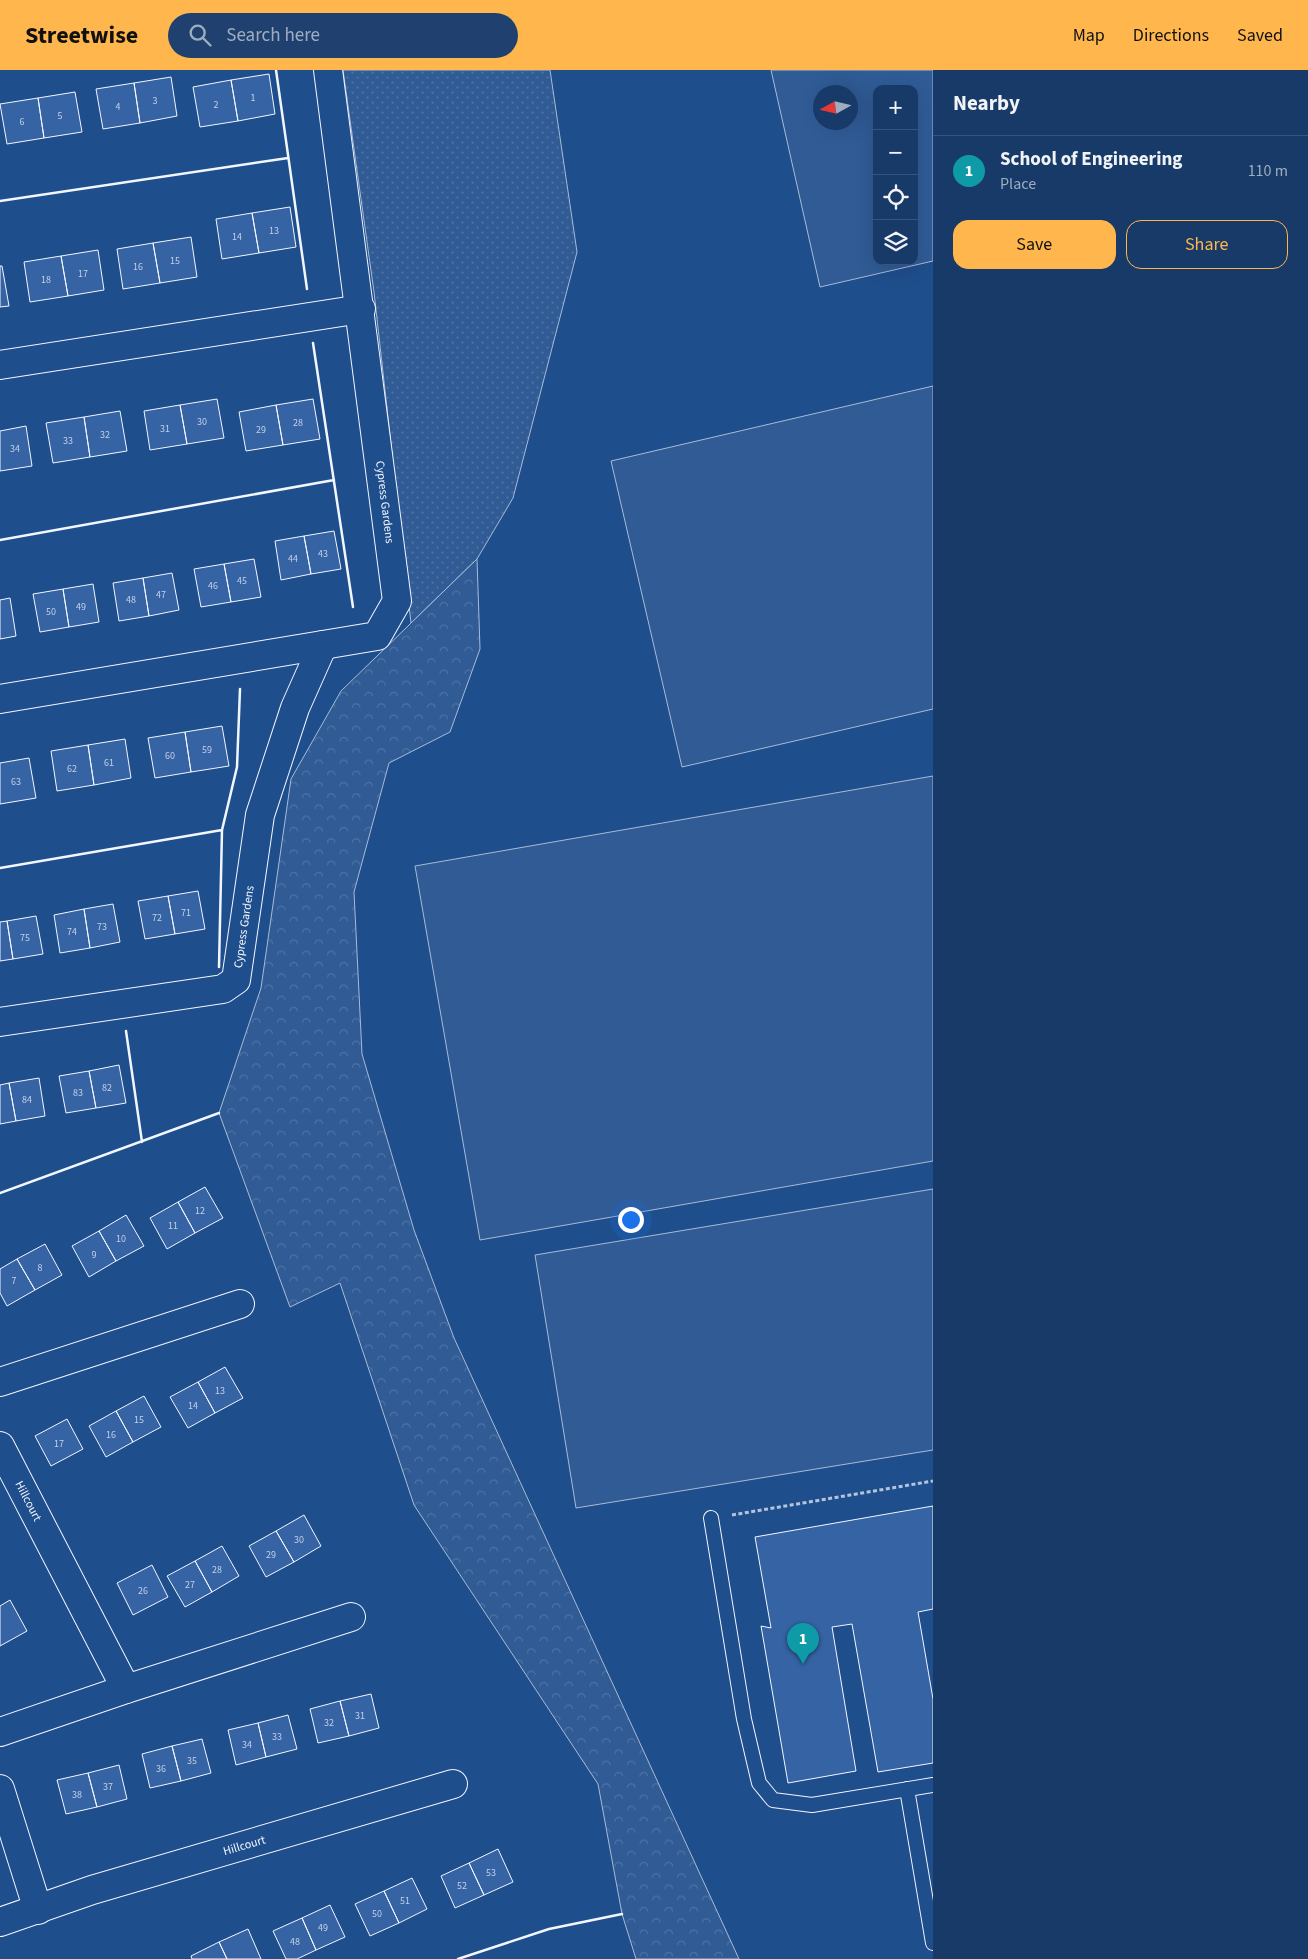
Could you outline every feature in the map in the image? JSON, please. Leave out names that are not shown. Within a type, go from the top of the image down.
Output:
[{"type":"street","name":"Cypress Gardens","points":[[0,699],[377,636],[397,601],[361,309],[328,70]]},
{"type":"street","points":[[0,365],[361,309]]},
{"type":"street","name":"Cypress Gardens","points":[[0,1022],[223,989],[236,980],[260,815],[295,708],[323,645]]},
{"type":"street","points":[[0,1382],[240,1304]]},
{"type":"street","name":"Hillcourt","points":[[0,1446],[126,1689]]},
{"type":"street","points":[[0,1732],[126,1689],[351,1617]]},
{"type":"street","name":"Hillcourt","points":[[0,1922],[92,1890],[453,1784]]},
{"type":"street","points":[[0,1789],[38,1910]]},
{"type":"lane","points":[[711,1518],[744,1719],[759,1783],[773,1800],[812,1805],[933,1785]]},
{"type":"lane","points":[[907,1789],[933,1943]]},
{"type":"path","points":[[711,1518],[933,1481]]},
{"type":"green space","points":[[343,70],[550,70],[577,252],[513,498],[477,559],[411,623],[374,292]]},
{"type":"green space","points":[[771,70],[933,70],[933,261],[918,264],[918,85],[873,85],[873,265],[916,265],[820,287]]},
{"type":"green space","points":[[933,386],[933,709],[682,767],[611,461]]},
{"type":"green space","points":[[477,559],[480,649],[450,732],[389,763],[354,892],[362,1054],[414,1230],[454,1338],[739,1959],[636,1959],[622,1914],[598,1784],[414,1505],[340,1283],[290,1307],[219,1113],[261,988],[291,779],[341,691]]},
{"type":"green space","points":[[933,776],[933,1161],[480,1240],[415,866]]},
{"type":"green space","points":[[933,1189],[933,1450],[576,1508],[535,1255]]},
{"type":"building","points":[[269,74],[275,114],[238,121],[231,80]]},
{"type":"building","points":[[171,77],[177,116],[140,123],[134,83]]},
{"type":"building","points":[[231,80],[238,121],[200,127],[193,87]]},
{"type":"building","points":[[134,83],[140,123],[103,129],[96,89]]},
{"type":"building","points":[[75,92],[82,132],[44,138],[38,98]]},
{"type":"building","points":[[38,98],[44,138],[7,144],[0,104]]},
{"type":"building","points":[[290,207],[296,247],[259,253],[252,213]]},
{"type":"building","points":[[252,213],[259,253],[222,259],[216,219]]},
{"type":"building","points":[[191,237],[197,277],[160,283],[153,243]]},
{"type":"building","points":[[153,243],[160,283],[123,289],[117,249]]},
{"type":"building","points":[[98,250],[104,290],[68,296],[61,256]]},
{"type":"building","points":[[61,256],[68,296],[30,302],[24,262]]},
{"type":"building","points":[[0,266],[2,266],[9,306],[0,307]]},
{"type":"building","points":[[217,399],[224,438],[187,444],[180,405]]},
{"type":"building","points":[[313,399],[320,439],[283,445],[276,405]]},
{"type":"building","points":[[180,405],[187,444],[150,450],[144,411]]},
{"type":"building","points":[[276,405],[283,445],[246,451],[239,412]]},
{"type":"building","points":[[120,411],[127,451],[90,457],[84,417]]},
{"type":"building","points":[[84,417],[90,457],[53,463],[46,423]]},
{"type":"building","points":[[26,426],[32,466],[0,471],[0,431]]},
{"type":"building","points":[[334,531],[341,569],[311,574],[304,536]]},
{"type":"building","points":[[304,536],[311,574],[281,580],[275,541]]},
{"type":"building","points":[[254,559],[261,597],[231,602],[224,564]]},
{"type":"building","points":[[224,564],[231,602],[201,607],[194,569]]},
{"type":"building","points":[[172,573],[179,610],[149,616],[143,578]]},
{"type":"building","points":[[143,578],[149,616],[119,621],[113,583]]},
{"type":"building","points":[[93,584],[99,622],[69,627],[63,589]]},
{"type":"building","points":[[63,589],[69,627],[40,632],[33,594]]},
{"type":"building","points":[[10,598],[16,636],[0,639],[0,600]]},
{"type":"building","points":[[222,726],[229,766],[191,772],[185,732]]},
{"type":"building","points":[[185,732],[191,772],[155,778],[148,738]]},
{"type":"building","points":[[125,739],[131,778],[94,785],[88,745]]},
{"type":"building","points":[[88,745],[94,785],[57,791],[51,751]]},
{"type":"building","points":[[29,758],[36,798],[0,804],[0,763]]},
{"type":"building","points":[[198,891],[205,929],[175,934],[168,896]]},
{"type":"building","points":[[168,896],[175,934],[145,939],[138,901]]},
{"type":"building","points":[[113,904],[120,942],[90,948],[84,909]]},
{"type":"building","points":[[84,909],[90,948],[60,953],[54,915]]},
{"type":"building","points":[[36,916],[43,954],[13,959],[7,921]]},
{"type":"building","points":[[7,921],[13,959],[0,961],[0,922]]},
{"type":"building","points":[[119,1065],[126,1103],[96,1108],[89,1071]]},
{"type":"building","points":[[89,1071],[96,1108],[66,1113],[59,1076]]},
{"type":"building","points":[[39,1078],[45,1116],[16,1121],[9,1083]]},
{"type":"building","points":[[9,1083],[16,1121],[0,1124],[0,1085]]},
{"type":"building","points":[[205,1187],[223,1218],[195,1233],[178,1202]]},
{"type":"building","points":[[178,1202],[195,1233],[167,1249],[150,1218]]},
{"type":"building","points":[[126,1215],[144,1246],[116,1261],[99,1231]]},
{"type":"building","points":[[99,1231],[116,1261],[89,1277],[72,1246]]},
{"type":"building","points":[[45,1244],[62,1275],[35,1290],[17,1259]]},
{"type":"building","points":[[17,1259],[35,1290],[7,1306],[0,1293],[0,1269]]},
{"type":"building","points":[[225,1367],[243,1398],[215,1413],[198,1382]]},
{"type":"building","points":[[198,1382],[215,1413],[188,1428],[170,1397]]},
{"type":"building","points":[[144,1396],[161,1427],[133,1442],[116,1411]]},
{"type":"building","points":[[116,1411],[133,1442],[106,1457],[89,1426]]},
{"type":"building","points":[[67,1419],[83,1449],[51,1466],[35,1436]]},
{"type":"building","points":[[933,1506],[933,1609],[918,1612],[933,1699],[933,1763],[878,1772],[852,1624],[832,1627],[856,1771],[788,1783],[761,1626],[771,1628],[755,1537]]},
{"type":"building","points":[[304,1515],[321,1546],[294,1562],[276,1531]]},
{"type":"building","points":[[276,1531],[294,1562],[266,1577],[249,1546]]},
{"type":"building","points":[[222,1546],[239,1576],[212,1592],[195,1561]]},
{"type":"building","points":[[195,1561],[212,1592],[185,1607],[167,1576]]},
{"type":"building","points":[[152,1565],[168,1597],[133,1615],[117,1583]]},
{"type":"building","points":[[10,1600],[27,1631],[0,1646],[0,1606]]},
{"type":"building","points":[[371,1694],[379,1728],[349,1736],[340,1701]]},
{"type":"building","points":[[340,1701],[349,1736],[318,1743],[310,1709]]},
{"type":"building","points":[[288,1715],[297,1749],[266,1757],[258,1723]]},
{"type":"building","points":[[258,1723],[266,1757],[236,1765],[228,1730]]},
{"type":"building","points":[[202,1739],[211,1773],[181,1781],[172,1746]]},
{"type":"building","points":[[172,1746],[181,1781],[150,1788],[142,1754]]},
{"type":"building","points":[[119,1765],[127,1799],[97,1807],[88,1773]]},
{"type":"building","points":[[88,1773],[97,1807],[66,1814],[57,1780]]},
{"type":"building","points":[[498,1849],[513,1882],[484,1895],[469,1863]]},
{"type":"building","points":[[469,1863],[484,1895],[455,1908],[441,1876]]},
{"type":"building","points":[[412,1878],[427,1909],[399,1923],[384,1891]]},
{"type":"building","points":[[384,1891],[399,1923],[370,1936],[355,1904]]},
{"type":"building","points":[[330,1905],[345,1937],[316,1950],[302,1918]]},
{"type":"building","points":[[302,1918],[316,1950],[297,1959],[286,1959],[273,1931]]},
{"type":"building","points":[[248,1929],[261,1959],[227,1959],[219,1942]]},
{"type":"building","points":[[219,1942],[227,1959],[192,1959],[191,1956]]},
{"type":"wall","points":[[276,70],[307,289]]},
{"type":"wall","points":[[0,201],[288,158]]},
{"type":"wall","points":[[313,343],[353,607]]},
{"type":"wall","points":[[0,540],[334,480]]},
{"type":"wall","points":[[219,967],[222,830],[237,767],[240,689]]},
{"type":"wall","points":[[0,868],[222,830]]},
{"type":"wall","points":[[126,1031],[142,1142]]},
{"type":"wall","points":[[0,1193],[219,1113]]},
{"type":"wall","points":[[458,1959],[549,1929],[622,1914]]},
{"type":"place","name":"School of Engineering","points":[[803,1664]]}]
